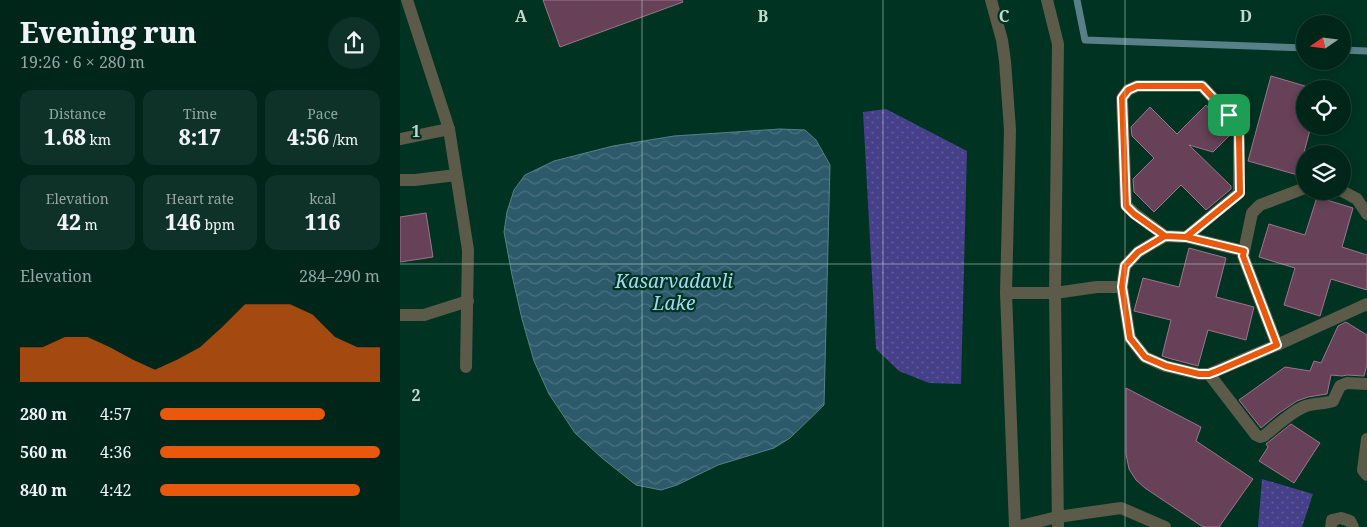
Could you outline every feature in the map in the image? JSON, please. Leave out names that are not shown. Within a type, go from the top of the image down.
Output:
[{"type":"street","points":[[407,0],[449,129],[468,250],[466,368]]},
{"type":"street","points":[[990,0],[1002,40],[1010,130],[1006,293],[1016,527],[1058,522],[1121,508],[1165,527]]},
{"type":"street","points":[[1047,0],[1058,44],[1055,293],[1058,522]]},
{"type":"street","points":[[1240,193],[1239,135],[1229,115],[1202,86],[1137,86],[1128,90],[1122,98],[1126,206],[1165,236],[1186,237],[1244,251]]},
{"type":"street","points":[[400,139],[449,129]]},
{"type":"street","points":[[400,180],[456,175]]},
{"type":"street","points":[[1277,345],[1243,256],[1252,213],[1260,204],[1296,191]]},
{"type":"street","points":[[1240,193],[1260,204]]},
{"type":"street","points":[[1186,237],[1240,193]]},
{"type":"street","points":[[1351,196],[1357,199],[1367,214]]},
{"type":"street","points":[[1165,236],[1138,252],[1125,266],[1122,287],[1130,338],[1145,357],[1166,366],[1199,374],[1209,374],[1367,304]]},
{"type":"street","points":[[1006,293],[1055,293],[1097,287],[1122,287]]},
{"type":"street","points":[[400,315],[424,315],[468,301]]},
{"type":"street","points":[[1209,374],[1260,437],[1305,406],[1333,401],[1340,386],[1347,383],[1367,384]]},
{"type":"street","points":[[1367,440],[1364,470],[1367,475]]},
{"type":"street","points":[[1331,527],[1332,520],[1341,518],[1350,521],[1353,527]]},
{"type":"shaded area","points":[[886,109],[967,151],[961,384],[929,383],[899,371],[876,349],[863,112]]},
{"type":"shaded area","points":[[1262,479],[1313,494],[1302,527],[1258,527]]},
{"type":"water","name":"Kasarvadavli Lake","points":[[780,129],[805,130],[816,140],[830,165],[824,405],[790,438],[774,448],[718,465],[677,485],[661,490],[636,485],[602,458],[575,433],[549,394],[534,361],[522,319],[504,232],[507,212],[514,190],[525,175],[554,161],[613,146],[674,136]]},
{"type":"building","points":[[543,0],[682,0],[683,2],[560,47]]},
{"type":"building","points":[[1271,76],[1296,83],[1296,135],[1309,135],[1306,145],[1296,145],[1296,174],[1248,161]]},
{"type":"building","points":[[1206,105],[1223,122],[1230,135],[1213,152],[1189,145],[1231,186],[1231,189],[1206,210],[1181,185],[1154,212],[1134,192],[1133,179],[1154,158],[1132,136],[1131,127],[1150,107],[1177,134]]},
{"type":"building","points":[[1316,200],[1327,200],[1353,208],[1342,247],[1367,255],[1367,290],[1331,279],[1320,316],[1284,305],[1295,268],[1259,257],[1269,224],[1305,235]]},
{"type":"building","points":[[426,213],[433,257],[400,262],[400,217]]},
{"type":"building","points":[[1189,248],[1226,258],[1216,297],[1254,307],[1246,340],[1208,330],[1198,366],[1162,356],[1171,320],[1134,311],[1143,278],[1179,287]]},
{"type":"building","points":[[1346,322],[1367,335],[1367,365],[1364,376],[1331,375],[1327,394],[1297,401],[1261,428],[1239,400],[1285,367],[1310,371],[1314,361],[1321,363],[1338,326]]},
{"type":"building","points":[[1126,388],[1201,427],[1196,441],[1253,479],[1219,527],[1203,527],[1136,480],[1129,469],[1126,454]]},
{"type":"building","points":[[1291,424],[1320,443],[1294,483],[1259,461],[1268,447],[1266,444]]},
{"type":"waterway","points":[[1077,0],[1085,40],[1296,48]]},
{"type":"waterway","points":[[1351,50],[1367,51]]},
{"type":"route","points":[[1229,115],[1202,86],[1137,86],[1128,90],[1122,98],[1126,206],[1165,236],[1186,237],[1244,251],[1243,256],[1277,345],[1209,374],[1199,374],[1166,366],[1145,357],[1130,338],[1122,287],[1125,266],[1138,252],[1165,236],[1186,237],[1240,193],[1239,135],[1229,115]]}]
